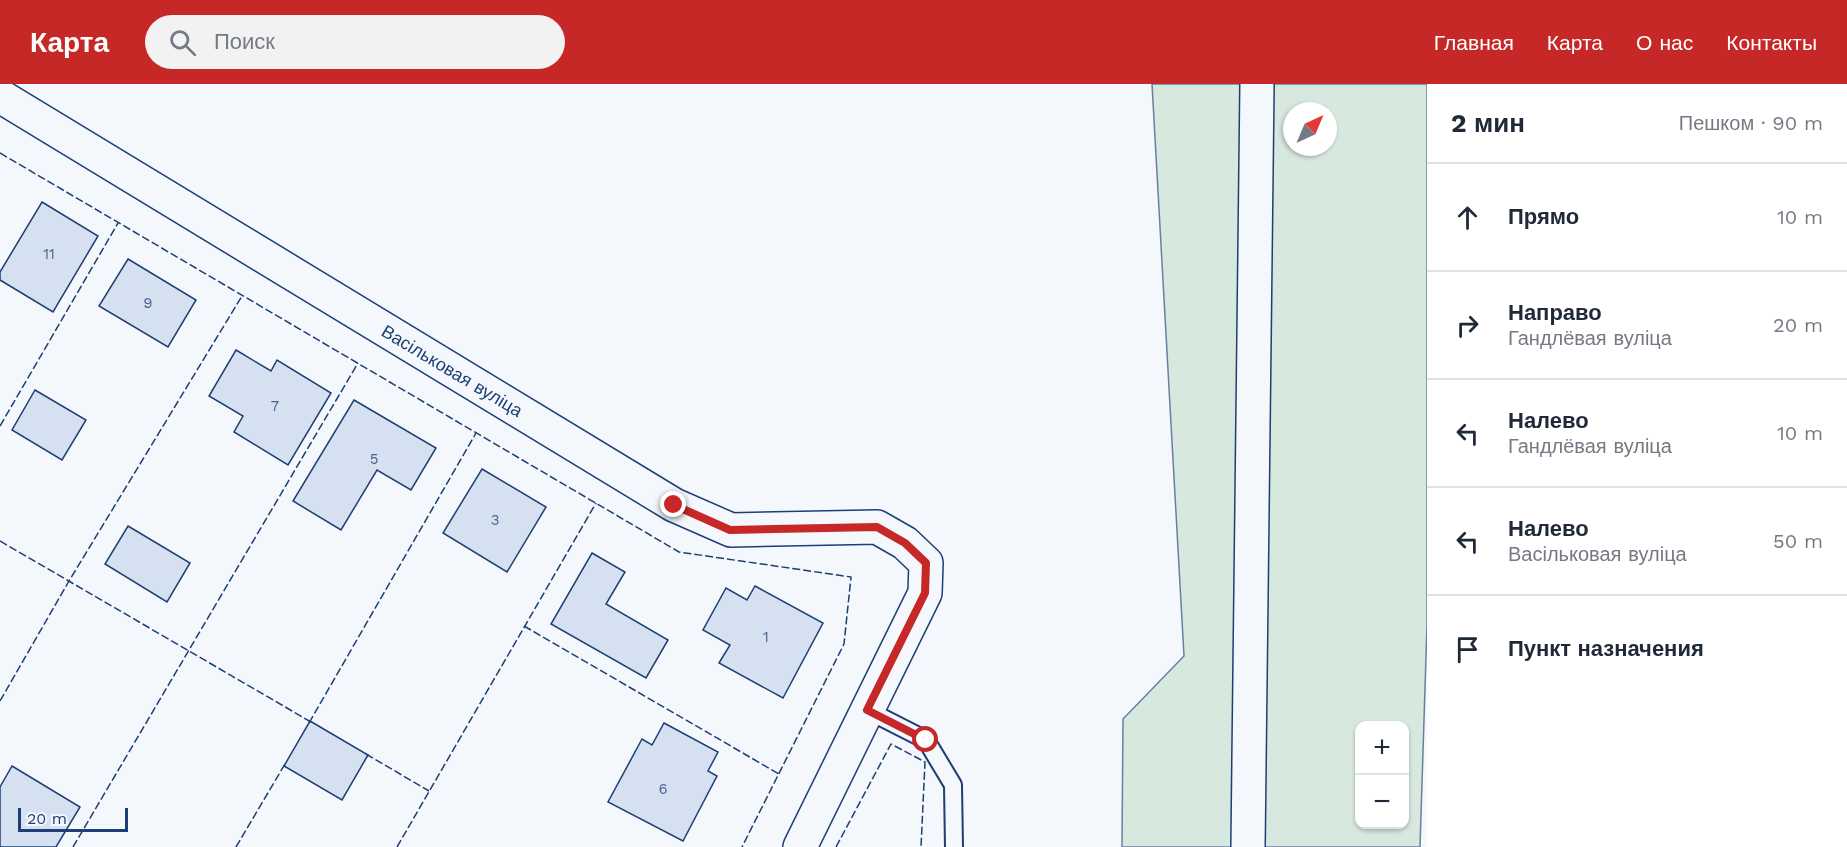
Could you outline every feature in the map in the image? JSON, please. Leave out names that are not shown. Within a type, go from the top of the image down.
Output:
[{"type":"street","points":[[1248,847],[1257,84]]},
{"type":"street","name":"Васільковая вуліца","points":[[0,96],[674,505],[730,530],[877,527],[905,543],[926,563],[925,593],[867,710]]},
{"type":"street","points":[[800,847],[867,710]]},
{"type":"lane","points":[[867,710],[926,740],[953,785],[954,847]]},
{"type":"shaded area","points":[[1152,84],[1427,84],[1427,625],[1420,847],[1122,847],[1123,719],[1184,656]]},
{"type":"building","points":[[42,202],[98,236],[53,312],[0,280],[0,272]]},
{"type":"building","points":[[128,259],[196,300],[168,347],[99,306]]},
{"type":"building","points":[[236,350],[271,371],[277,360],[331,393],[288,465],[234,432],[243,416],[209,396]]},
{"type":"building","points":[[35,390],[86,420],[62,460],[12,430]]},
{"type":"building","points":[[354,400],[436,448],[411,490],[377,470],[341,530],[293,501]]},
{"type":"building","points":[[482,469],[546,507],[507,572],[443,533]]},
{"type":"building","points":[[128,526],[190,563],[167,602],[105,564]]},
{"type":"building","points":[[592,553],[625,572],[606,604],[668,640],[646,678],[551,624]]},
{"type":"building","points":[[755,586],[823,623],[783,698],[719,663],[730,645],[703,630],[726,588],[747,600]]},
{"type":"building","points":[[310,721],[368,755],[342,800],[284,766]]},
{"type":"building","points":[[664,723],[718,752],[708,771],[717,776],[683,841],[608,802],[642,739],[652,745]]},
{"type":"building","points":[[12,766],[80,807],[56,847],[0,847],[0,787]]},
{"type":"fence","points":[[0,153],[679,552],[851,577],[844,644],[742,847]]},
{"type":"fence","points":[[0,426],[118,223]]},
{"type":"fence","points":[[0,701],[69,581],[242,296]]},
{"type":"fence","points":[[73,847],[358,363]]},
{"type":"fence","points":[[309,723],[476,433]]},
{"type":"fence","points":[[397,847],[596,503]]},
{"type":"fence","points":[[0,541],[311,722]]},
{"type":"fence","points":[[524,626],[779,774]]},
{"type":"fence","points":[[836,847],[891,744],[925,762],[921,847]]},
{"type":"fence","points":[[366,754],[429,791]]},
{"type":"fence","points":[[236,847],[285,764]]},
{"type":"route","points":[[674,505],[730,530],[877,527],[905,543],[926,563],[925,593],[867,710],[926,740]]}]
